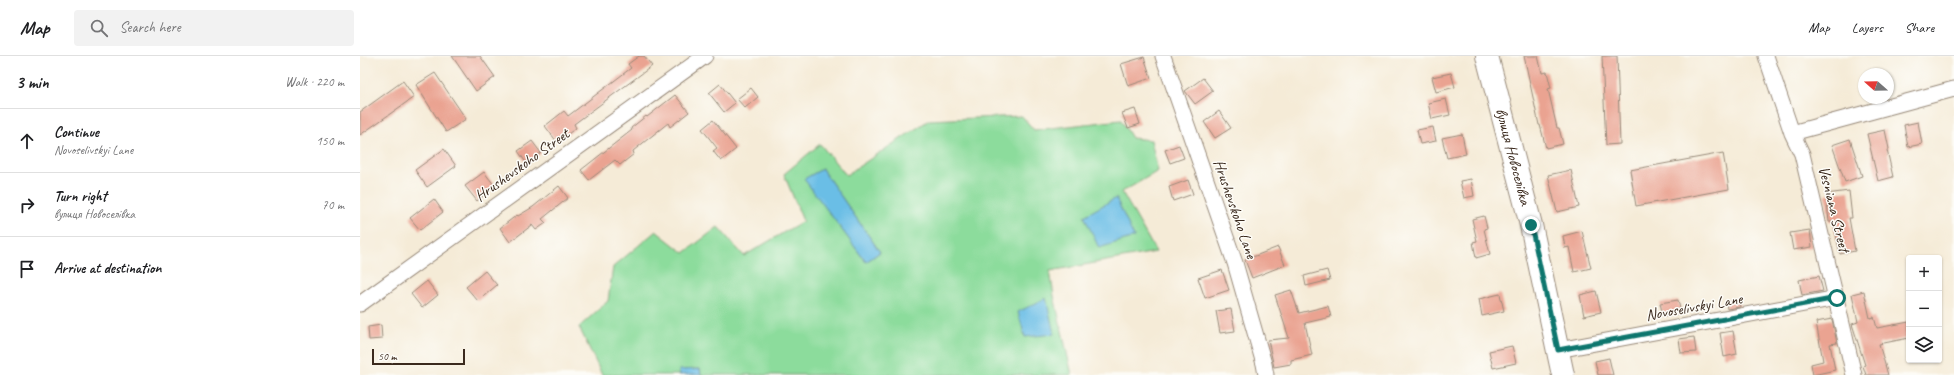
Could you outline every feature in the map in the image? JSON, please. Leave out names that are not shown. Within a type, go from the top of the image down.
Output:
[{"type":"main road","name":"вулиця Новоселівка","points":[[1487,56],[1531,225],[1563,375]]},
{"type":"street","name":"Hrushevskoho Street","points":[[360,304],[705,56]]},
{"type":"street","name":"Hrushevskoho Lane","points":[[1163,56],[1235,263],[1266,375]]},
{"type":"street","name":"Vesniana Street","points":[[1766,56],[1792,132],[1802,154],[1854,375]]},
{"type":"street","points":[[1792,132],[1954,89]]},
{"type":"street","name":"Novoselivskyi Lane","points":[[1558,350],[1837,298]]},
{"type":"green space","points":[[1022,116],[1034,130],[1121,120],[1132,138],[1151,140],[1158,171],[1122,192],[1156,252],[1050,271],[1054,296],[1072,375],[701,375],[700,369],[680,370],[679,375],[602,375],[579,327],[608,301],[613,267],[656,231],[684,253],[718,227],[744,256],[803,221],[784,174],[820,144],[846,175],[929,120]],"holes":[[[822,169],[880,252],[866,262],[805,179]]]},
{"type":"water","points":[[822,169],[880,252],[866,262],[804,179]]},
{"type":"water","points":[[1116,198],[1134,237],[1099,248],[1084,216]]},
{"type":"water","points":[[1046,298],[1054,334],[1025,337],[1018,312]]},
{"type":"water","points":[[700,369],[701,375],[679,375],[679,370]]},
{"type":"building","points":[[452,56],[480,56],[495,77],[476,91]]},
{"type":"building","points":[[639,56],[644,56],[652,66],[574,124],[576,128],[557,142],[545,126],[564,111],[568,116],[631,68],[628,64]]},
{"type":"building","points":[[1524,56],[1538,56],[1542,73],[1547,72],[1551,88],[1548,89],[1557,128],[1559,128],[1563,144],[1546,148],[1539,125]]},
{"type":"building","points":[[1602,56],[1617,56],[1620,144],[1606,145]]},
{"type":"building","points":[[1144,57],[1151,78],[1128,86],[1121,64]]},
{"type":"building","points":[[435,73],[466,119],[446,132],[416,85]]},
{"type":"building","points":[[1451,73],[1455,87],[1436,92],[1432,77]]},
{"type":"building","points":[[1203,78],[1213,91],[1195,104],[1185,91]]},
{"type":"building","points":[[403,81],[414,97],[360,135],[360,112]]},
{"type":"building","points":[[720,84],[735,103],[724,112],[709,93]]},
{"type":"building","points":[[751,88],[758,97],[745,108],[737,99]]},
{"type":"building","points":[[675,95],[689,112],[670,127],[668,123],[633,151],[634,154],[620,165],[615,160],[589,180],[581,170],[632,130],[631,128],[646,116],[647,117]]},
{"type":"building","points":[[1446,99],[1450,115],[1432,119],[1428,103]]},
{"type":"building","points":[[1135,109],[1140,124],[1128,128],[1122,113]]},
{"type":"building","points":[[1219,111],[1231,128],[1215,138],[1204,122]]},
{"type":"building","points":[[713,120],[736,149],[721,161],[713,151],[717,148],[702,129]]},
{"type":"building","points":[[1918,122],[1922,144],[1908,147],[1904,125]]},
{"type":"building","points":[[1433,127],[1436,141],[1420,144],[1417,130]]},
{"type":"building","points":[[1885,130],[1889,149],[1887,150],[1893,177],[1878,181],[1867,134]]},
{"type":"building","points":[[1462,134],[1466,154],[1447,158],[1442,138]]},
{"type":"building","points":[[1850,139],[1862,176],[1845,182],[1832,145]]},
{"type":"building","points":[[532,141],[541,153],[527,164],[518,151]]},
{"type":"building","points":[[1179,145],[1184,158],[1170,163],[1165,150]]},
{"type":"building","points":[[444,149],[456,166],[427,187],[415,170]]},
{"type":"building","points":[[1723,153],[1729,189],[1636,206],[1630,170]]},
{"type":"building","points":[[1571,170],[1579,207],[1557,212],[1548,175]]},
{"type":"building","points":[[484,172],[495,186],[477,201],[465,186]]},
{"type":"building","points":[[1471,179],[1474,196],[1464,198],[1460,181]]},
{"type":"building","points":[[1188,180],[1193,194],[1173,201],[1169,187]]},
{"type":"building","points":[[559,186],[568,198],[542,219],[546,223],[536,230],[532,225],[510,242],[500,228],[517,215],[518,216],[533,207]]},
{"type":"building","points":[[1849,191],[1852,218],[1849,218],[1855,251],[1840,254],[1833,221],[1829,221],[1826,194]]},
{"type":"building","points":[[434,199],[443,212],[420,230],[410,218]]},
{"type":"building","points":[[1484,216],[1487,228],[1484,229],[1490,254],[1476,258],[1473,242],[1477,241],[1472,219]]},
{"type":"building","points":[[1810,230],[1812,247],[1793,250],[1790,233]]},
{"type":"building","points":[[1582,231],[1591,268],[1574,272],[1569,247],[1565,248],[1563,236]]},
{"type":"building","points":[[1278,247],[1285,265],[1252,278],[1245,260]]},
{"type":"building","points":[[1222,270],[1229,290],[1205,298],[1198,278]]},
{"type":"building","points":[[1327,270],[1330,280],[1306,286],[1304,276]]},
{"type":"building","points":[[485,271],[497,285],[478,301],[466,287]]},
{"type":"building","points":[[1819,276],[1823,291],[1802,295],[1799,280]]},
{"type":"building","points":[[427,281],[438,295],[422,308],[411,294]]},
{"type":"building","points":[[1291,290],[1299,313],[1328,306],[1331,317],[1305,323],[1312,355],[1291,360],[1291,364],[1274,367],[1268,340],[1289,338],[1275,295]]},
{"type":"building","points":[[1596,291],[1601,312],[1584,316],[1580,295]]},
{"type":"building","points":[[1864,291],[1870,318],[1874,317],[1877,328],[1906,323],[1906,339],[1879,344],[1888,375],[1866,375],[1863,366],[1865,365],[1852,324],[1858,322],[1852,294]]},
{"type":"building","points":[[1500,294],[1504,311],[1482,316],[1479,299]]},
{"type":"building","points":[[1678,300],[1681,313],[1663,316],[1660,303]]},
{"type":"building","points":[[1739,300],[1740,307],[1727,309],[1726,302]]},
{"type":"building","points":[[1231,309],[1235,331],[1220,333],[1216,311]]},
{"type":"building","points":[[1832,319],[1837,343],[1830,344],[1835,370],[1813,375],[1811,364],[1823,361],[1816,322]]},
{"type":"building","points":[[381,325],[382,339],[369,340],[368,327]]},
{"type":"building","points":[[1733,331],[1737,354],[1724,357],[1720,333]]},
{"type":"building","points":[[1694,337],[1696,352],[1681,353],[1679,339]]},
{"type":"building","points":[[1512,346],[1516,363],[1493,368],[1489,351]]},
{"type":"building","points":[[1609,358],[1613,375],[1598,375],[1595,361]]},
{"type":"route","points":[[1531,225],[1558,350],[1837,298]]}]
